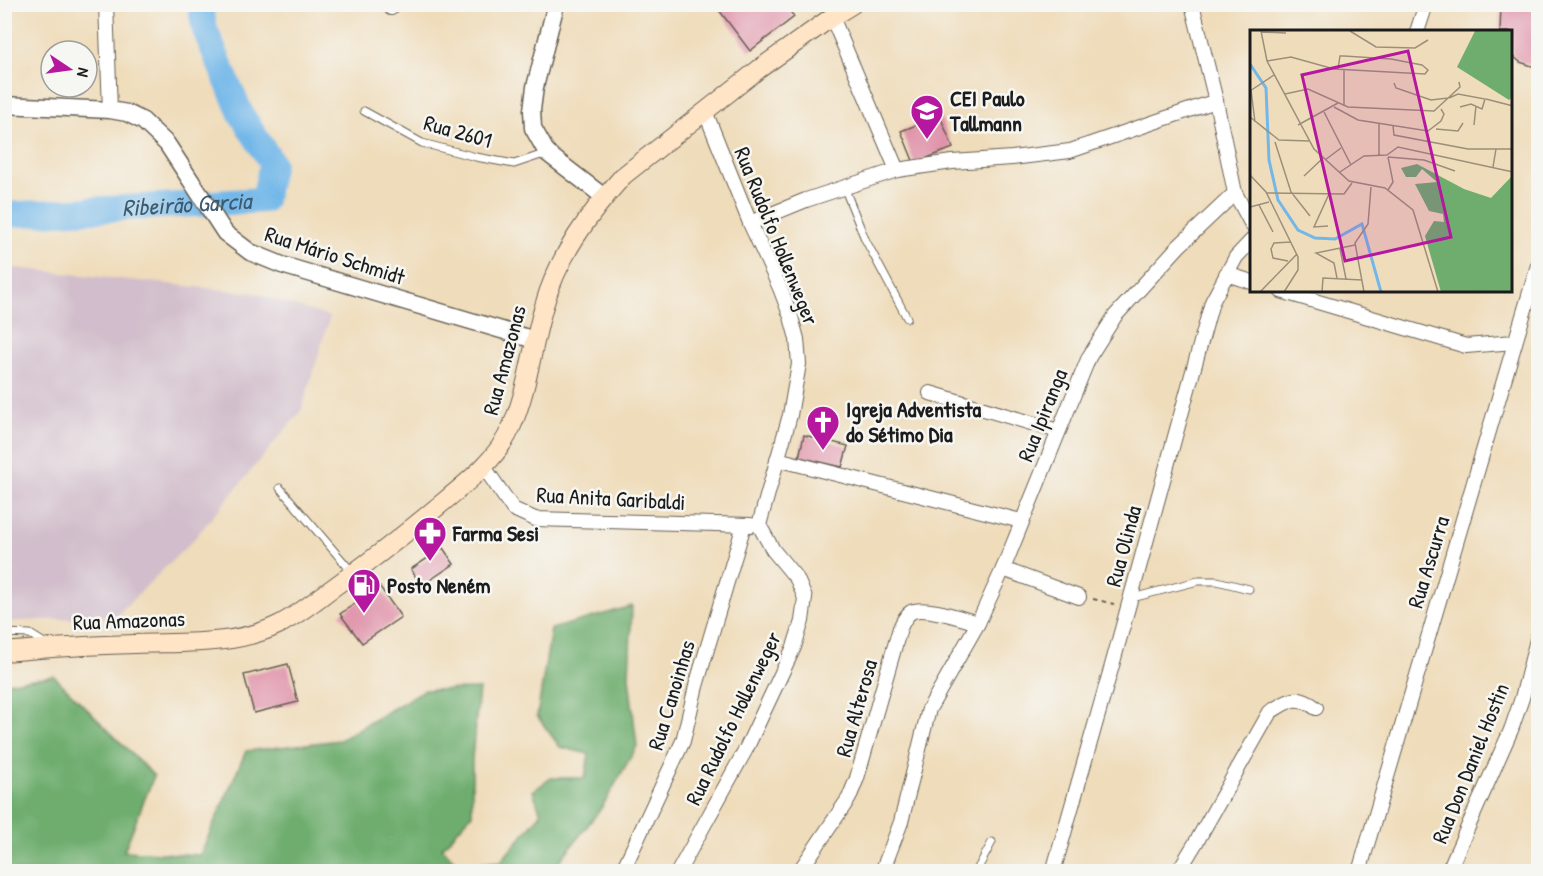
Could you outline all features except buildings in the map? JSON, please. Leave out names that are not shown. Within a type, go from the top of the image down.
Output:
[{"type":"main road","name":"Rua Amazonas","points":[[4,652],[51,647],[207,641],[252,634],[277,625],[306,608],[410,530],[484,467],[502,445],[512,427],[520,404],[544,304],[560,262],[604,197],[623,176],[705,111],[759,69],[849,5]]},
{"type":"street","points":[[106,4],[110,110]]},
{"type":"street","points":[[556,4],[535,87],[532,110],[533,128],[547,153],[604,197]]},
{"type":"street","points":[[1192,4],[1235,193],[1250,221]]},
{"type":"street","points":[[1417,30],[1426,4]]},
{"type":"street","points":[[832,17],[897,170]]},
{"type":"street","points":[[750,223],[844,187],[897,170],[952,162],[1070,151],[1216,102]]},
{"type":"street","name":"Rua Mário Schmidt","points":[[4,105],[110,110],[127,113],[156,131],[167,144],[225,233],[250,252],[282,265],[535,340]]},
{"type":"street","name":"Rua Rudolfo Hollenweger","points":[[678,872],[746,749],[794,647],[802,621],[805,598],[797,579],[773,550],[759,525],[790,415],[799,364],[797,339],[780,288],[750,223],[705,111]]},
{"type":"street","name":"Rua Ipiranga","points":[[882,872],[901,822],[929,709],[978,623],[1003,569],[1089,357],[1115,316],[1178,247],[1235,193]]},
{"type":"street","name":"Rua Olinda","points":[[1053,872],[1130,603],[1212,302],[1236,257],[1250,242]]},
{"type":"street","name":"Rua Ascurra","points":[[1359,872],[1514,342],[1534,298],[1539,265]]},
{"type":"street","points":[[1226,274],[1250,281]]},
{"type":"street","points":[[1284,292],[1466,346],[1514,342]]},
{"type":"street","points":[[930,393],[1058,431]]},
{"type":"street","points":[[777,459],[1021,521]]},
{"type":"street","name":"Rua Anita Garibaldi","points":[[484,467],[513,509],[535,519],[759,525]]},
{"type":"street","name":"Rua Canoinhas","points":[[622,872],[683,741],[703,663],[744,525]]},
{"type":"street","points":[[1003,569],[1079,597]]},
{"type":"street","name":"Rua Alterosa","points":[[799,872],[849,798],[905,617],[912,611],[922,610],[978,623]]},
{"type":"street","name":"Rua Don Daniel Hostin","points":[[1448,872],[1515,719],[1539,636]]},
{"type":"street","points":[[1178,872],[1270,712],[1290,700],[1305,700],[1316,708]]},
{"type":"lane","name":"Rua 2601","points":[[364,111],[422,143],[476,157],[514,164],[547,153]]},
{"type":"lane","points":[[844,187],[865,239],[907,318]]},
{"type":"lane","points":[[280,488],[353,573]]},
{"type":"lane","points":[[1130,603],[1198,581],[1217,581],[1249,589]]},
{"type":"lane","points":[[4,633],[30,634],[51,647]]},
{"type":"lane","points":[[976,872],[992,842]]},
{"type":"path","points":[[1079,597],[1130,603]]},
{"type":"shaded area","points":[[5,267],[255,293],[330,317],[301,411],[194,539],[116,616],[5,622]]},
{"type":"green space","points":[[632,606],[629,677],[637,746],[602,807],[552,871],[5,871],[5,683],[54,676],[154,776],[124,851],[200,855],[246,751],[340,740],[424,690],[479,689],[472,758],[472,814],[442,848],[460,866],[501,861],[541,814],[533,791],[551,778],[585,778],[589,754],[560,747],[537,716],[551,629]]},
{"type":"waterway","name":"Ribeirão Garcia","points":[[4,215],[264,200],[272,163],[241,114],[205,30],[200,4]]},
{"type":"place","name":"CEI Paulo Tallmann","points":[[927,140]]},
{"type":"place","name":"Igreja Adventista do Sétimo Dia","points":[[823,451]]},
{"type":"place","name":"Farma Sesi","points":[[430,562]]},
{"type":"place","name":"Posto Neném","points":[[364,614]]}]
